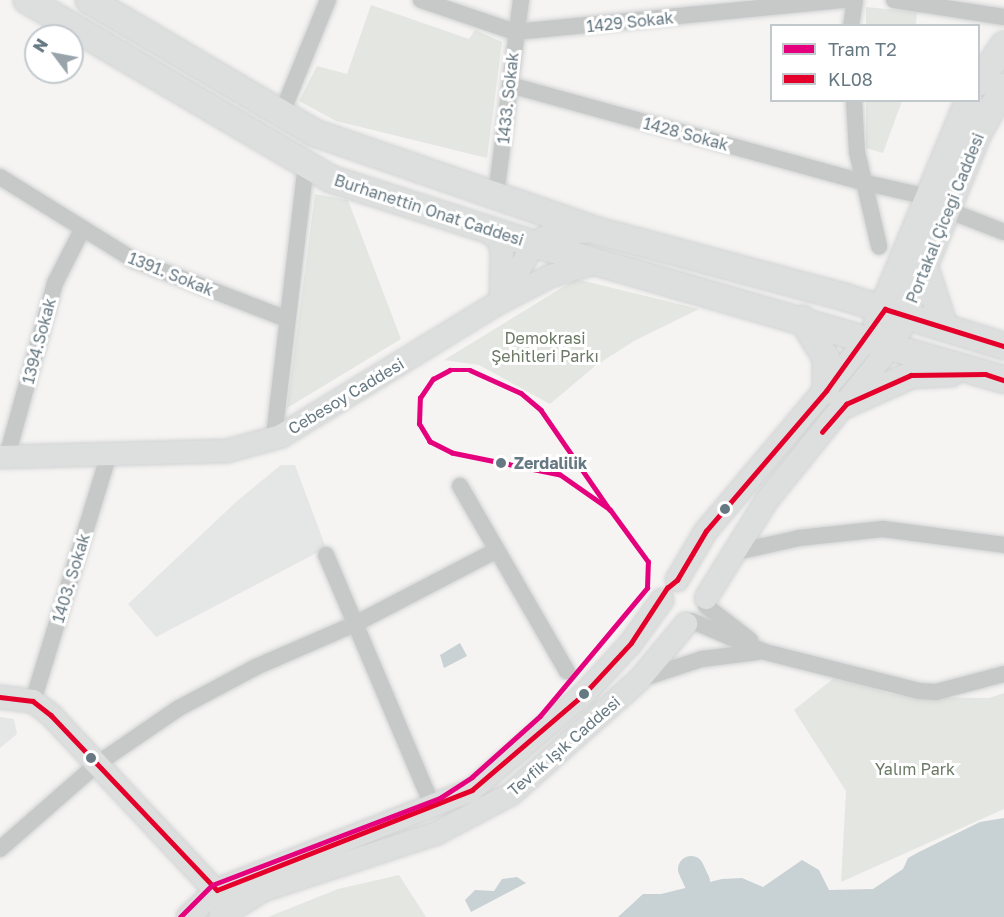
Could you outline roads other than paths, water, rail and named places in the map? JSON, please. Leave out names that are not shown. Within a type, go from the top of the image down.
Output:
[{"type":"main road","name":"Burhanettin Onat Caddesi","points":[[27,0],[332,179],[534,244],[994,377]]},
{"type":"main road","name":"Burhanettin Onat Caddesi","points":[[89,0],[315,133],[598,231],[844,297],[1004,346]]},
{"type":"main road","points":[[980,80],[1004,45]]},
{"type":"main road","name":"Portakal Çiceği Caddesi","points":[[877,345],[889,311],[950,211],[978,133],[1004,87]]},
{"type":"main road","name":"Portakal Çiceği Caddesi","points":[[914,268],[928,197],[968,102]]},
{"type":"main road","points":[[844,297],[864,295],[914,268],[944,326]]},
{"type":"main road","points":[[802,320],[826,358],[836,397],[911,375],[994,377]]},
{"type":"street","points":[[281,115],[328,0]]},
{"type":"street","name":"1429 Sokak","points":[[421,0],[515,32],[844,0]]},
{"type":"street","name":"1433. Sokak","points":[[496,195],[515,32],[521,0]]},
{"type":"street","points":[[851,24],[855,0]]},
{"type":"street","points":[[894,0],[1004,17]]},
{"type":"street","name":"1428 Sokak","points":[[510,85],[862,182],[928,197]]},
{"type":"street","points":[[854,102],[862,182],[879,246]]},
{"type":"street","points":[[281,436],[275,428],[306,165]]},
{"type":"street","name":"1391. Sokak","points":[[0,177],[134,261],[287,319]]},
{"type":"street","points":[[950,211],[1004,232]]},
{"type":"street","points":[[480,225],[498,239],[502,250],[500,302]]},
{"type":"street","name":"1394.Sokak","points":[[3,456],[55,283],[82,230]]},
{"type":"street","points":[[500,302],[534,244],[551,234],[598,231]]},
{"type":"street","name":"Cebesoy Caddesi","points":[[3,456],[227,451],[281,436],[500,302],[550,276],[599,262]]},
{"type":"street","points":[[877,345],[836,397],[706,531],[677,580],[667,588],[662,600],[669,617],[698,612],[765,652],[919,691],[936,692],[1004,674]]},
{"type":"street","name":"Tevfik Işık Caddesi","points":[[226,913],[262,890],[437,834],[473,817],[518,788],[640,680],[698,612],[732,553],[797,460],[836,397]]},
{"type":"street","name":"1403. Sokak","points":[[33,701],[109,454]]},
{"type":"street","points":[[459,486],[567,671]]},
{"type":"street","points":[[732,553],[799,538],[883,529],[1004,545]]},
{"type":"street","points":[[0,849],[97,764],[179,708],[256,667],[355,624],[497,550]]},
{"type":"street","points":[[326,555],[434,807]]},
{"type":"street","points":[[677,580],[696,582],[698,612]]},
{"type":"street","name":"Tevfik Işık Caddesi","points":[[188,917],[217,890],[434,807],[472,790],[584,694],[631,642],[662,600]]},
{"type":"street","points":[[640,680],[702,659],[765,652]]},
{"type":"street","points":[[0,697],[33,701],[97,764],[217,890],[226,913]]},
{"type":"waterway","points":[[691,869],[697,882]]},
{"type":"tram line","name":"T2","points":[[450,370],[470,370],[521,393],[541,410],[610,510],[560,475],[452,453],[430,442],[419,424],[420,398],[433,379],[450,370]]},
{"type":"tram line","name":"T2","points":[[180,917],[212,885],[440,798],[472,777],[540,716],[647,588],[648,562],[610,510]]},
{"type":"place","name":"Zerdalilik","points":[[501,463]]},
{"type":"park label","name":"Demokrasi Şehitleri Parkı","points":[[545,347]]},
{"type":"park label","name":"Yalım Park","points":[[915,769]]}]
